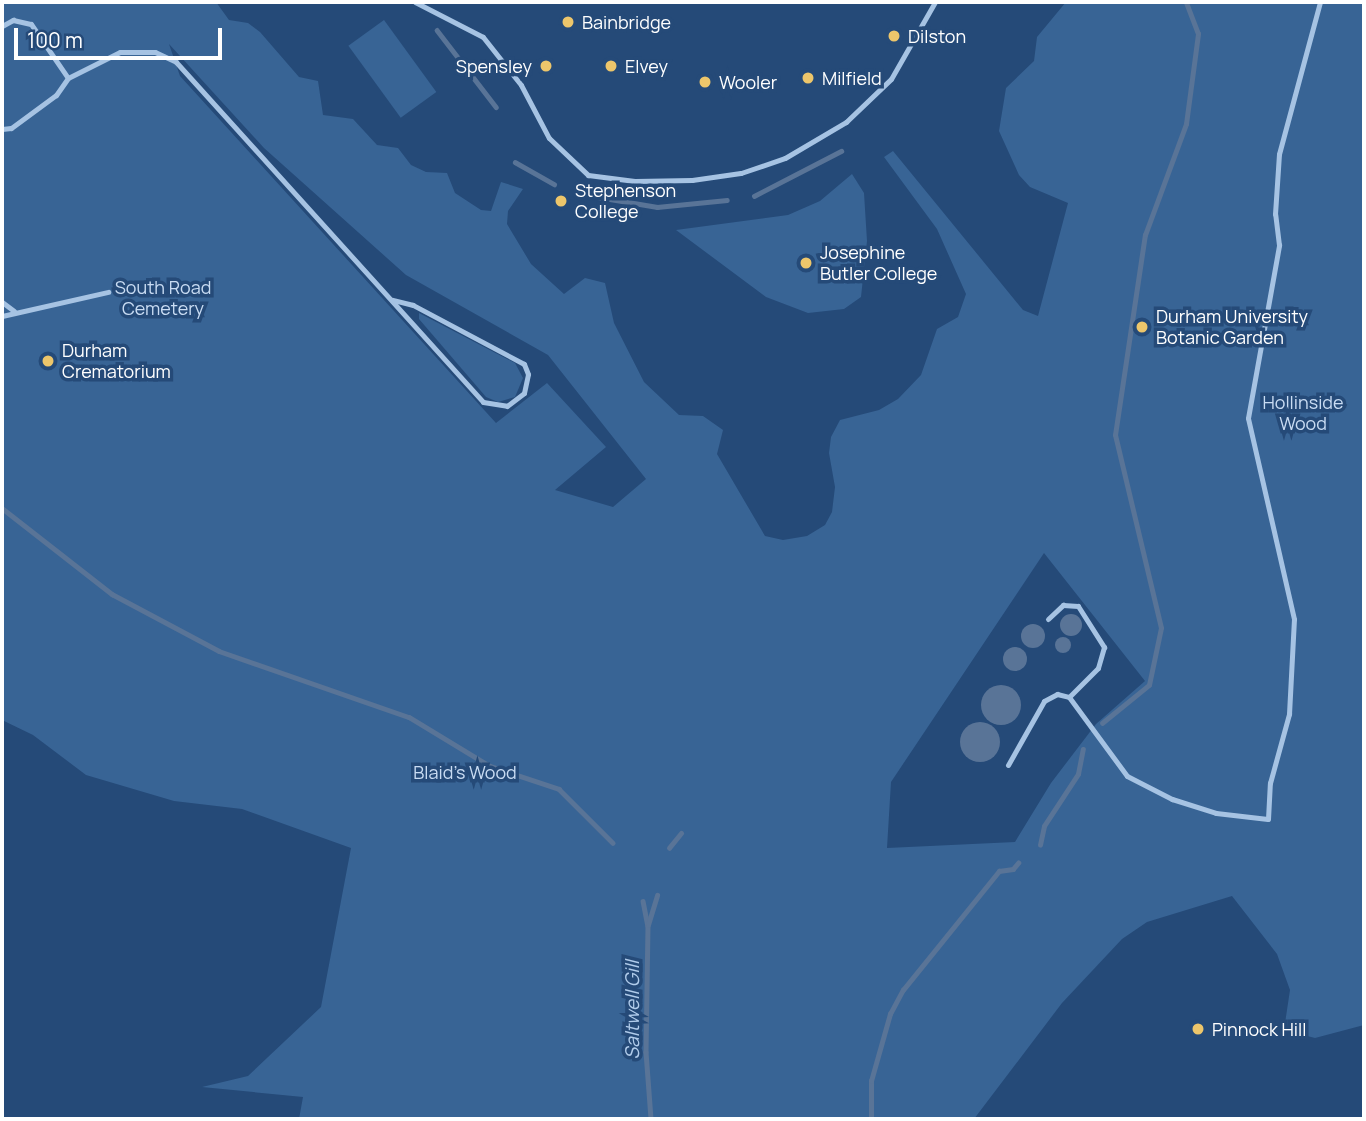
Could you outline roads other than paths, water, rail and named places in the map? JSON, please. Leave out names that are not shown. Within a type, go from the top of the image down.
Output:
[{"type":"lane","points":[[415,2],[483,37],[520,85],[549,138],[588,175],[658,181],[741,173],[785,158],[846,122],[891,79],[935,2]]},
{"type":"lane","points":[[1008,765],[1044,701],[1057,694],[1069,697],[1127,776],[1172,799],[1216,813],[1268,819],[1270,783],[1289,714],[1294,619],[1248,418],[1279,245],[1276,214],[1279,154],[1320,2]]},
{"type":"lane","points":[[2,26],[13,20],[31,24],[68,78]]},
{"type":"lane","points":[[2,129],[11,128],[56,95],[68,78],[120,52],[155,52],[176,62],[483,402],[507,406],[524,393],[528,374],[524,364],[413,305],[393,300]]},
{"type":"lane","points":[[2,316],[14,311],[107,292]]},
{"type":"lane","points":[[2,302],[14,311]]},
{"type":"lane","points":[[1048,619],[1063,606],[1078,606],[1104,647],[1098,668],[1069,697]]},
{"type":"waterway","points":[[1102,723],[1149,685],[1161,628],[1115,435],[1145,235],[1186,124],[1198,34],[1186,2]]},
{"type":"waterway","points":[[437,30],[496,107]]},
{"type":"waterway","points":[[754,196],[841,151]]},
{"type":"waterway","points":[[515,162],[554,184]]},
{"type":"waterway","points":[[598,197],[657,207],[727,200]]},
{"type":"waterway","points":[[2,508],[112,594],[219,651],[409,717],[490,766],[559,789],[613,843]]},
{"type":"waterway","points":[[1040,845],[1044,826],[1078,774],[1083,749]]},
{"type":"waterway","points":[[669,848],[681,833]]},
{"type":"waterway","points":[[871,1119],[871,1081],[890,1014],[903,990],[999,871],[1013,869],[1018,863]]},
{"type":"waterway","points":[[648,925],[657,895]]},
{"type":"waterway","name":"Saltwell Gill","points":[[643,901],[648,926],[646,1052],[651,1119]]},
{"type":"place","name":"Bainbridge","points":[[568,22]]},
{"type":"place","name":"Dilston","points":[[894,36]]},
{"type":"place","name":"Spensley","points":[[546,66]]},
{"type":"place","name":"Elvey","points":[[611,66]]},
{"type":"place","name":"Milfield","points":[[808,78]]},
{"type":"place","name":"Wooler","points":[[705,82]]},
{"type":"place","name":"Stephenson College","points":[[561,201]]},
{"type":"place","name":"Josephine Butler College","points":[[806,263]]},
{"type":"place","name":"Durham University Botanic Garden","points":[[1142,327]]},
{"type":"place","name":"Durham Crematorium","points":[[48,361]]},
{"type":"place","name":"Pinnock Hill","points":[[1198,1029]]},
{"type":"park label","name":"South Road Cemetery","points":[[163,298]]},
{"type":"park label","name":"Hollinside Wood","points":[[1303,413]]},
{"type":"park label","name":"Blaid's Wood","points":[[465,772]]}]
